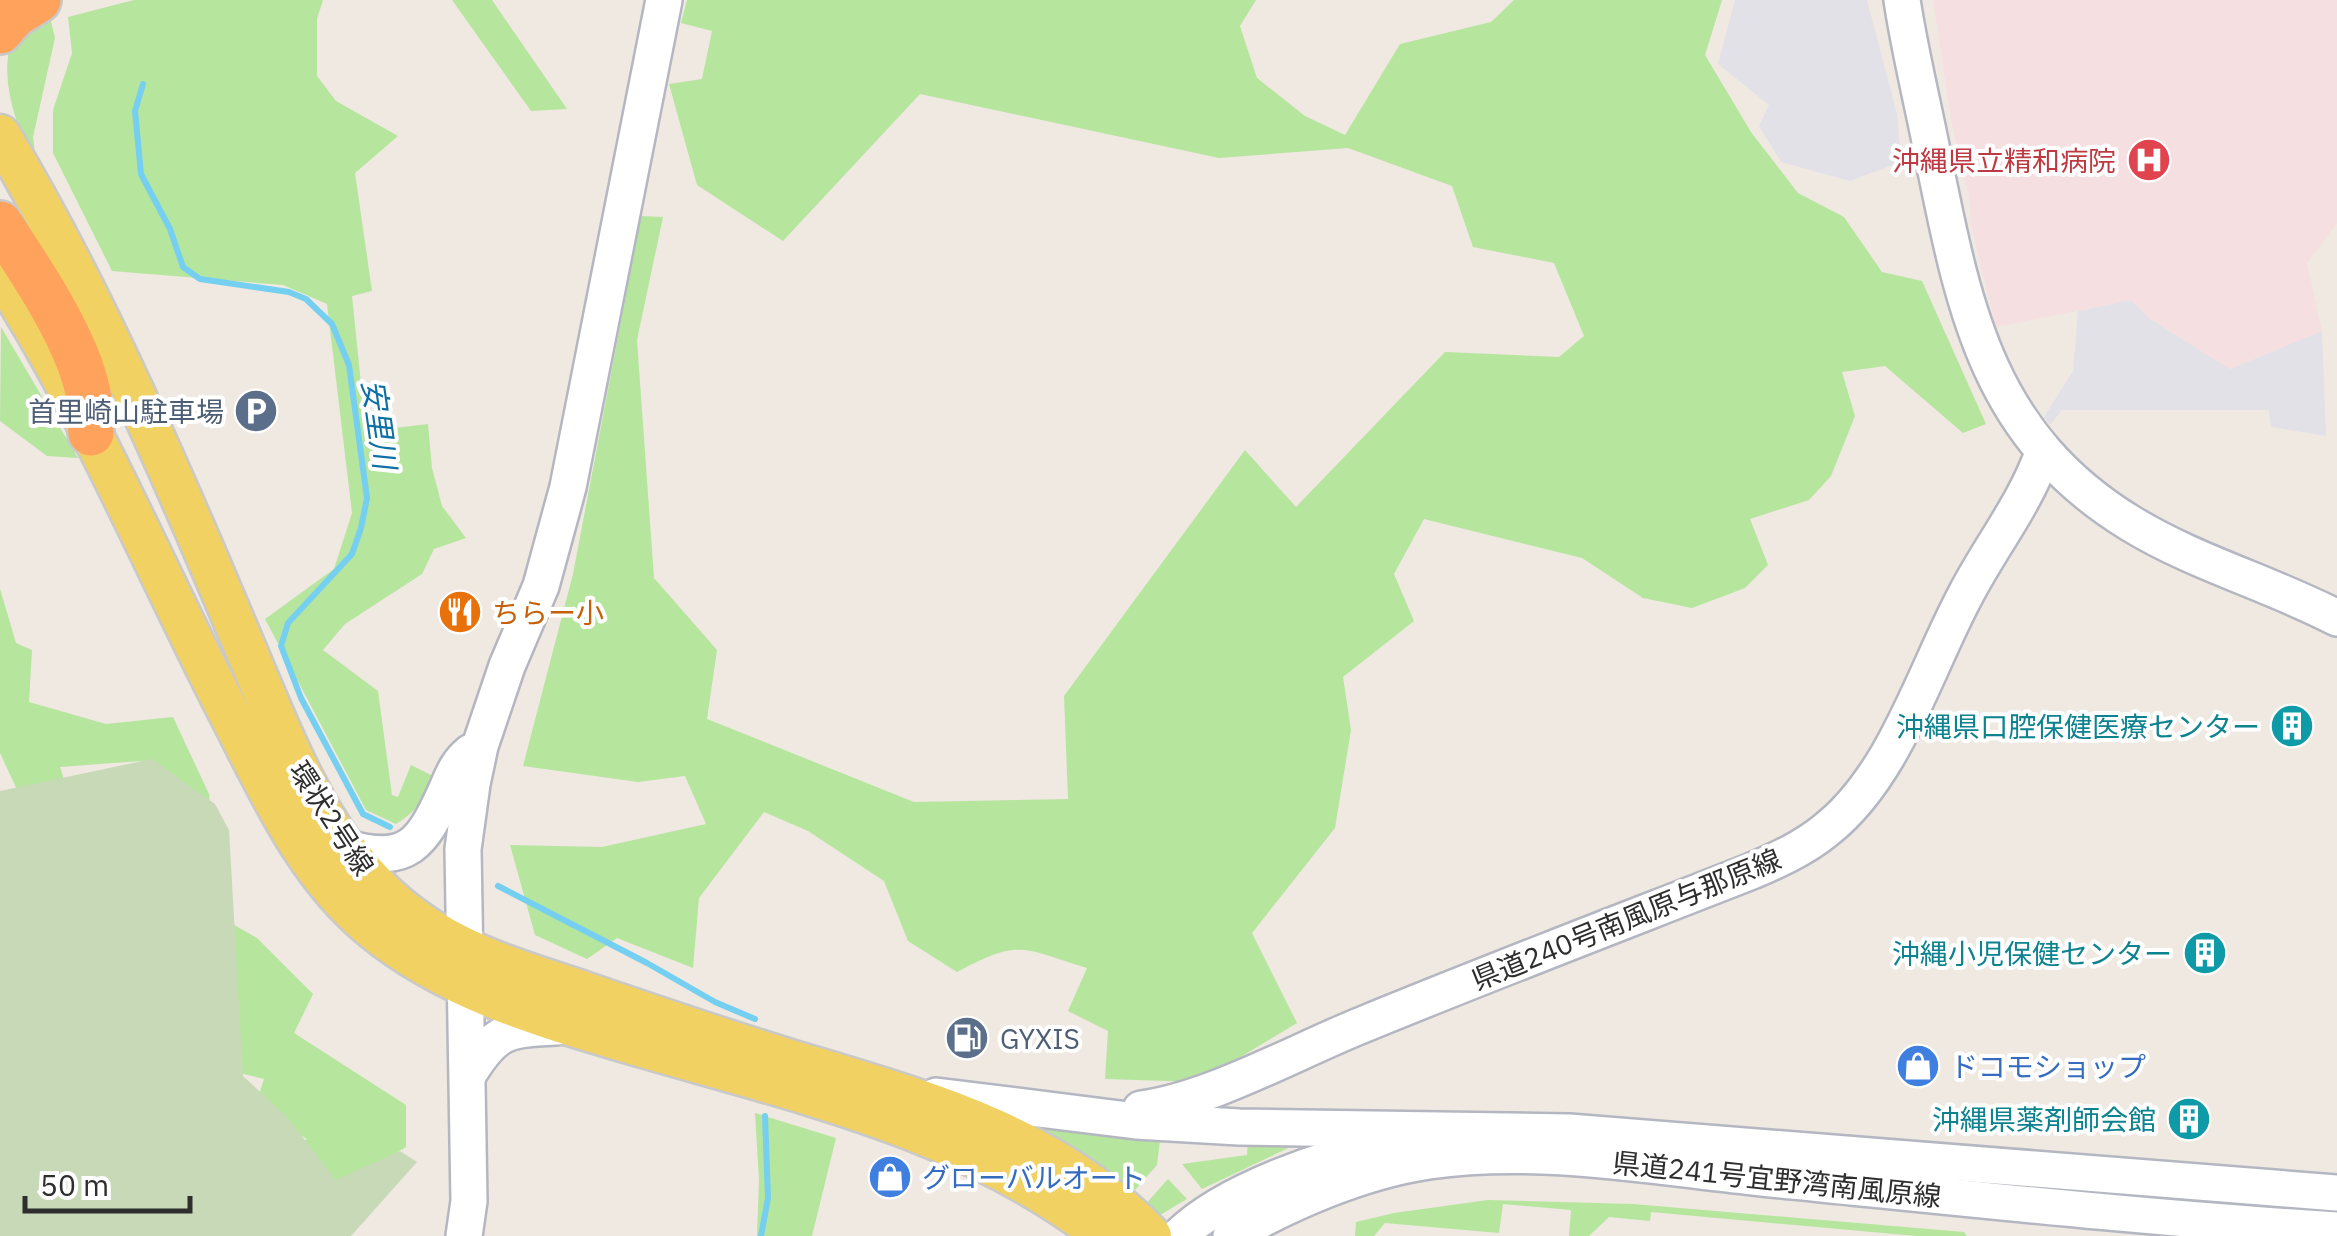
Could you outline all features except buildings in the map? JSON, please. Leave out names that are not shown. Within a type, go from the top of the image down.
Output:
[{"type":"highway","points":[[0,32],[14,15],[38,0]]},
{"type":"highway","points":[[0,224],[68,340],[87,390],[91,433]]},
{"type":"main road","points":[[464,1236],[469,1201],[463,849],[480,746],[506,666],[541,586],[568,487],[664,0]]},
{"type":"main road","points":[[1902,0],[1944,214],[1981,348],[2014,414],[2043,453],[2076,484],[2131,524],[2208,563],[2304,600],[2337,618]]},
{"type":"main road","name":"環状2号線","points":[[0,134],[40,203],[132,385],[293,759],[314,800],[347,848],[392,902],[426,927],[464,967],[572,1026],[854,1110],[945,1142],[1023,1181],[1104,1236]]},
{"type":"main road","name":"環状2号線","points":[[0,272],[30,318],[91,433],[264,781],[312,861],[370,927],[393,944],[464,967],[727,1040],[954,1110],[1034,1147],[1098,1187],[1151,1236]]},
{"type":"main road","name":"県道240号南風原与那原線","points":[[1059,1113],[1154,1107],[1239,1078],[1359,1026],[1752,871],[1828,830],[1858,797],[1885,758],[1972,582],[2031,488],[2043,453]]},
{"type":"main road","points":[[347,848],[391,856],[409,848],[438,808],[460,761],[480,746]]},
{"type":"main road","points":[[468,1074],[500,1034],[572,1026]]},
{"type":"main road","points":[[1239,1078],[1229,1087],[1224,1106],[1231,1122],[1239,1127]]},
{"type":"main road","points":[[881,1087],[1059,1113],[1239,1127],[1441,1132]]},
{"type":"main road","points":[[1179,1236],[1210,1213],[1302,1168],[1364,1148],[1441,1132]]},
{"type":"main road","name":"県道241号宜野湾南風原線","points":[[1441,1132],[1569,1132],[2337,1193]]},
{"type":"main road","name":"県道241号宜野湾南風原線","points":[[1231,1236],[1344,1184],[1415,1164],[1475,1158],[1594,1161],[2002,1202],[2337,1230]]},
{"type":"shaded area","points":[[1735,0],[1867,0],[1897,114],[1901,162],[1850,181],[1781,162],[1759,126],[1769,105],[1718,64]]},
{"type":"shaded area","name":"沖縄県立精和病院","points":[[1933,0],[2337,0],[2337,223],[2307,263],[2322,331],[2230,369],[2149,318],[2131,300],[1996,327],[1971,225]]},
{"type":"shaded area","points":[[2131,300],[2149,318],[2230,369],[2322,331],[2326,436],[2271,427],[2269,410],[2062,410],[2050,425],[2044,417],[2073,371],[2078,311]]},
{"type":"green space","points":[[134,0],[323,0],[317,19],[317,76],[336,101],[398,136],[355,173],[372,291],[352,296],[367,442],[381,446],[395,428],[428,424],[432,468],[442,506],[466,538],[434,549],[422,574],[345,624],[323,650],[378,691],[392,795],[398,797],[411,765],[433,776],[419,804],[396,824],[366,810],[265,619],[334,569],[352,513],[327,304],[283,285],[112,271],[53,153],[53,110],[72,53],[68,17]]},
{"type":"green space","points":[[452,0],[492,0],[567,109],[531,111]]},
{"type":"green space","points":[[687,0],[1256,0],[1240,26],[1257,78],[1305,116],[1345,135],[1400,44],[1491,22],[1514,0],[1722,0],[1705,55],[1751,132],[1798,193],[1844,217],[1882,272],[1922,281],[1986,424],[1963,433],[1885,366],[1842,372],[1855,416],[1831,476],[1809,500],[1750,519],[1768,565],[1745,588],[1692,608],[1643,598],[1582,558],[1424,519],[1394,574],[1414,621],[1343,677],[1351,730],[1335,828],[1252,933],[1297,1023],[1199,1082],[1105,1079],[1108,1031],[1068,1011],[1087,968],[1021,950],[995,954],[957,972],[908,941],[884,881],[808,831],[764,812],[699,898],[693,968],[617,938],[587,959],[535,935],[510,845],[602,847],[706,824],[685,776],[638,782],[523,766],[573,574],[641,216],[663,217],[637,340],[654,578],[717,650],[707,719],[914,802],[1068,799],[1064,696],[1245,450],[1296,507],[1445,352],[1559,357],[1584,336],[1554,263],[1473,247],[1452,186],[1348,148],[1219,158],[920,94],[783,241],[697,185],[669,84],[702,79],[712,31],[681,23]]},
{"type":"green space","points":[[49,13],[55,38],[33,137],[35,153],[31,155],[11,100],[8,56],[14,38]]},
{"type":"green space","points":[[1,327],[78,458],[47,456],[0,421]]},
{"type":"green space","points":[[0,589],[16,643],[32,650],[29,702],[106,724],[173,717],[209,794],[224,919],[257,938],[313,994],[294,1033],[406,1105],[406,1147],[321,1198],[279,1156],[307,1139],[254,1110],[264,1079],[211,1066],[0,1236],[154,760],[60,767],[96,877],[70,904],[0,753]]},
{"type":"green space","points":[[152,759],[215,804],[229,830],[243,1076],[287,1117],[336,1180],[400,1151],[417,1162],[351,1236],[0,1236],[0,791]]},
{"type":"green space","points":[[755,1113],[836,1138],[812,1236],[757,1236]]},
{"type":"green space","points":[[1036,1125],[1161,1132],[1157,1165],[1134,1191]]},
{"type":"green space","points":[[1248,1136],[1301,1142],[1202,1189],[1182,1164],[1247,1155]]},
{"type":"green space","points":[[1168,1179],[1187,1199],[1155,1218],[1144,1206]]},
{"type":"green space","points":[[1488,1200],[1633,1204],[1964,1232],[1967,1236],[1916,1236],[1651,1212],[1650,1221],[1609,1217],[1589,1236],[1569,1236],[1571,1210],[1503,1204],[1499,1233],[1385,1223],[1374,1236],[1355,1236],[1356,1222]]},
{"type":"waterway","name":"安里川","points":[[143,84],[135,111],[141,174],[170,229],[183,267],[200,279],[289,292],[306,299],[332,324],[349,365],[367,498],[361,528],[352,554],[288,623],[281,646],[301,698],[363,814],[390,827]]},
{"type":"waterway","name":"安里川","points":[[498,886],[715,1002],[755,1019]]},
{"type":"waterway","name":"安里川","points":[[761,1236],[768,1198],[765,1116]]},
{"type":"place","name":"沖縄県立精和病院","points":[[2149,160]]},
{"type":"place","name":"首里崎山駐車場","points":[[256,411]]},
{"type":"place","name":"ちらー小","points":[[460,612]]},
{"type":"place","name":"沖縄県口腔保健医療センター","points":[[2292,726]]},
{"type":"place","name":"沖縄小児保健センター","points":[[2205,953]]},
{"type":"place","name":"GYXIS","points":[[967,1038]]},
{"type":"place","name":"ドコモショップ","points":[[1918,1066]]},
{"type":"place","name":"沖縄県薬剤師会館","points":[[2189,1119]]},
{"type":"place","name":"グローバルオート","points":[[890,1177]]}]
